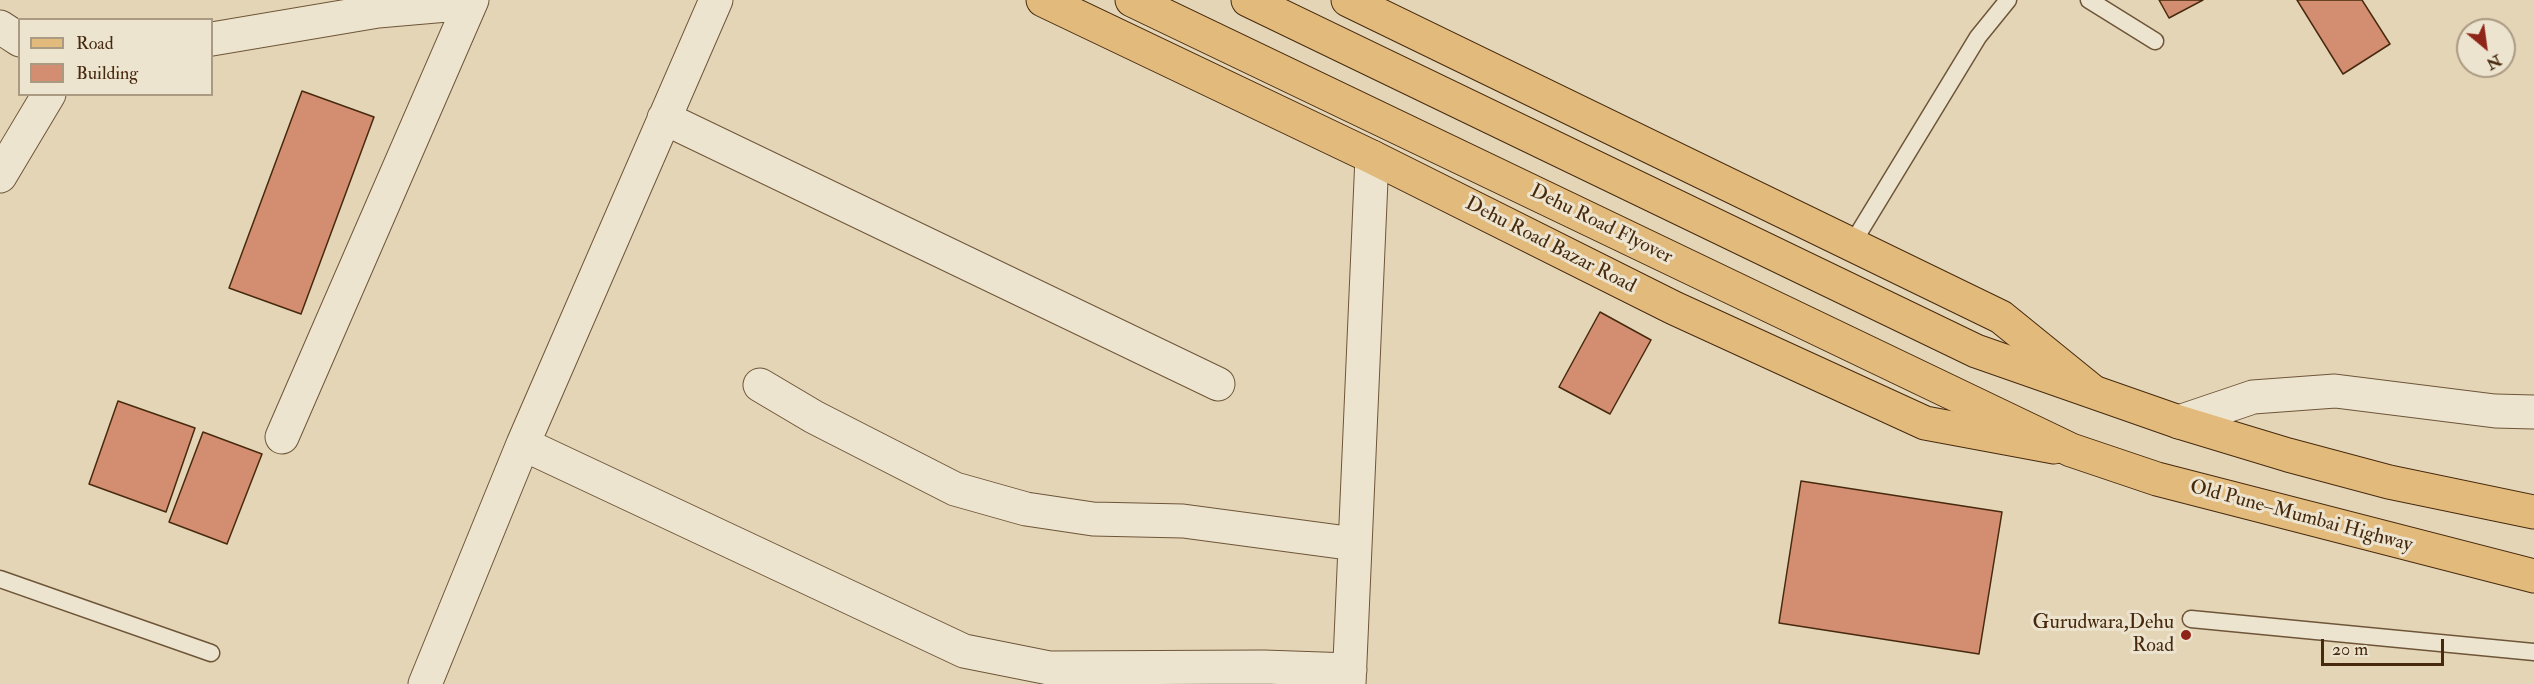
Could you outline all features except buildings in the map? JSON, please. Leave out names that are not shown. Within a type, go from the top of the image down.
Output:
[{"type":"main road","name":"Dehu Road Bazar Road","points":[[1043,0],[1372,157],[1674,308],[1925,423],[2071,450]]},
{"type":"main road","name":"Dehu Road Flyover","points":[[1132,0],[2071,450]]},
{"type":"main road","points":[[1248,0],[1976,351],[2179,422],[2389,482],[2534,512]]},
{"type":"main road","points":[[1348,0],[2001,317],[2094,393]]},
{"type":"main road","name":"Old Pune–Mumbai Highway","points":[[2071,450],[2157,479],[2534,576]]},
{"type":"street","points":[[425,684],[523,444],[716,0]]},
{"type":"street","points":[[213,39],[378,11],[471,1],[282,437]]},
{"type":"street","points":[[0,27],[18,39]]},
{"type":"street","points":[[0,176],[48,96]]},
{"type":"street","points":[[664,118],[1218,384]]},
{"type":"street","points":[[523,444],[964,651],[1049,668],[1264,667],[1350,677],[1372,157]]},
{"type":"street","points":[[760,384],[814,417],[955,489],[1026,509],[1093,519],[1183,521],[1355,544]]},
{"type":"street","points":[[2179,422],[2253,397],[2336,391],[2494,411],[2534,412]]},
{"type":"lane","points":[[1852,244],[1978,37],[2008,0]]},
{"type":"lane","points":[[2089,0],[2155,41]]},
{"type":"lane","points":[[0,579],[211,653]]},
{"type":"lane","points":[[2191,619],[2534,652]]},
{"type":"place","name":"Gurudwara,Dehu Road","points":[[2186,635]]}]
